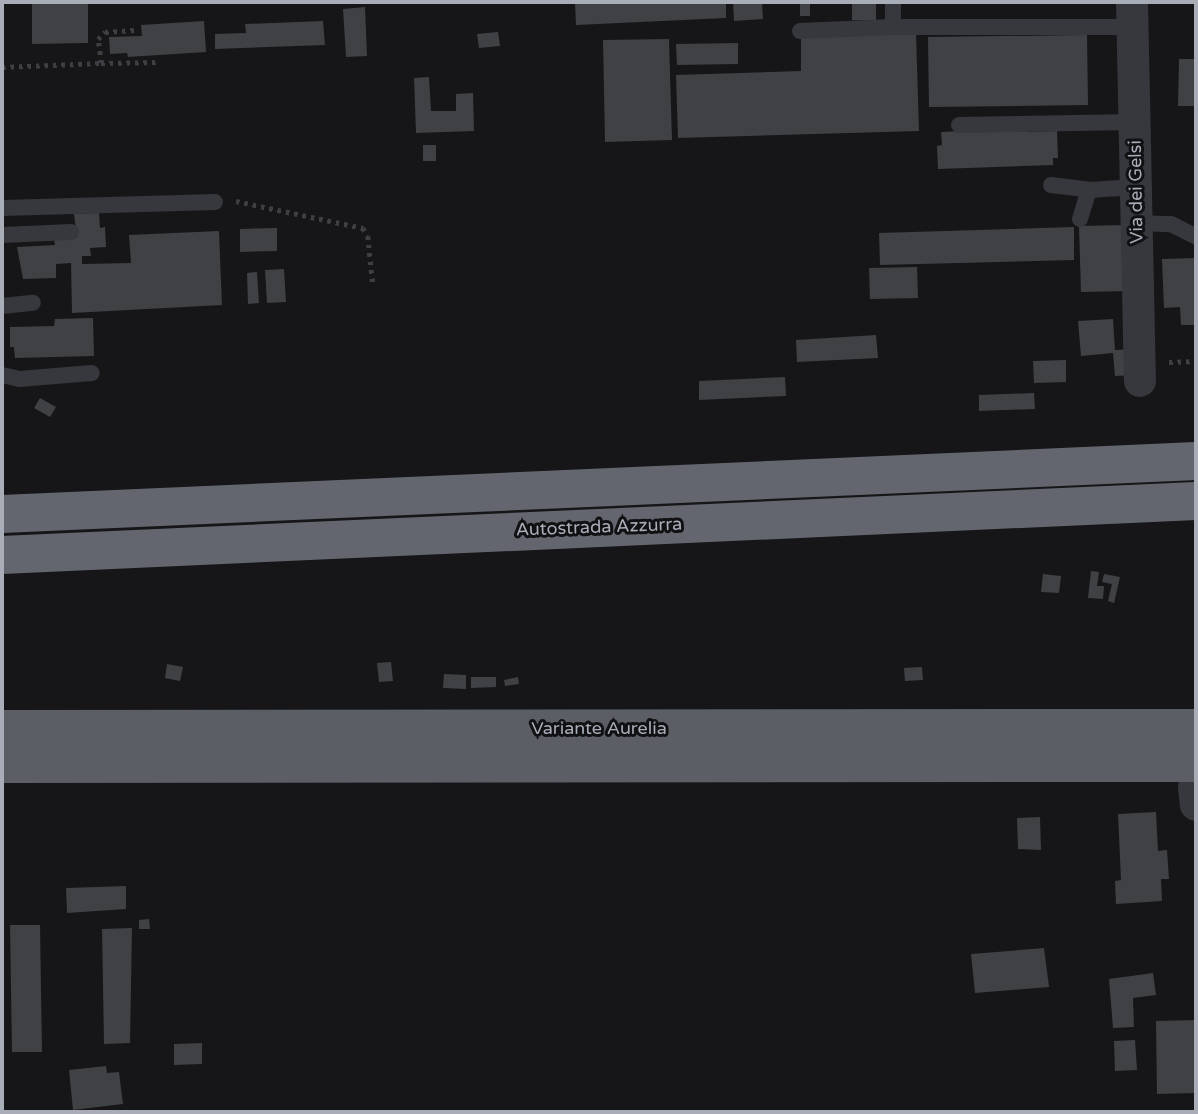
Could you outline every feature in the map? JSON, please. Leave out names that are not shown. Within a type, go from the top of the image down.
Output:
[{"type":"highway","points":[[2,514],[1196,461]]},
{"type":"highway","name":"Autostrada Azzurra","points":[[2,555],[1196,501]]},
{"type":"highway","name":"Variante Aurelia","points":[[2,729],[1196,728]]},
{"type":"highway","name":"Variante Aurelia","points":[[2,764],[1196,785]]},
{"type":"street","name":"Via dei Gelsi","points":[[1133,15],[1140,381]]},
{"type":"lane","points":[[893,2],[893,27]]},
{"type":"lane","points":[[800,31],[1133,15]]},
{"type":"lane","points":[[959,125],[1135,122]]},
{"type":"lane","points":[[1051,186],[1089,190],[1136,187]]},
{"type":"lane","points":[[1080,219],[1089,190]]},
{"type":"lane","points":[[2,208],[215,202]]},
{"type":"lane","points":[[1137,223],[1171,224],[1196,237]]},
{"type":"lane","points":[[2,235],[71,232]]},
{"type":"lane","points":[[2,306],[33,303]]},
{"type":"lane","points":[[2,375],[19,379],[92,373]]},
{"type":"path","points":[[101,63],[98,39],[105,32],[134,30]]},
{"type":"path","points":[[2,67],[160,62]]},
{"type":"path","points":[[215,202],[225,200],[246,203],[363,228],[368,236],[373,285]]},
{"type":"building","points":[[32,2],[88,2],[88,43],[32,44]]},
{"type":"building","points":[[575,2],[726,2],[726,18],[576,25]]},
{"type":"building","points":[[733,2],[762,2],[763,19],[734,21]]},
{"type":"building","points":[[800,2],[810,2],[810,16],[800,16]]},
{"type":"building","points":[[852,2],[876,2],[876,20],[852,20]]},
{"type":"building","points":[[365,7],[367,56],[346,57],[343,9]]},
{"type":"building","points":[[204,21],[206,52],[128,57],[127,53],[110,54],[109,37],[142,36],[141,25]]},
{"type":"building","points":[[323,21],[325,45],[215,49],[215,34],[246,33],[245,24]]},
{"type":"building","points":[[498,32],[500,46],[479,48],[477,34]]},
{"type":"building","points":[[916,33],[919,131],[678,138],[676,75],[801,71],[801,36]]},
{"type":"building","points":[[1087,35],[1088,105],[929,107],[928,37]]},
{"type":"building","points":[[669,39],[672,140],[605,142],[603,40]]},
{"type":"building","points":[[738,43],[738,64],[677,65],[676,44]]},
{"type":"building","points":[[1179,59],[1196,59],[1196,106],[1178,106]]},
{"type":"building","points":[[429,77],[431,111],[456,111],[456,94],[473,93],[474,131],[416,133],[414,78]]},
{"type":"building","points":[[1027,128],[1027,132],[1057,131],[1058,158],[1053,158],[1053,165],[938,169],[937,146],[942,145],[941,132]]},
{"type":"building","points":[[423,145],[436,145],[436,161],[423,161]]},
{"type":"building","points":[[99,213],[100,228],[105,227],[106,247],[90,248],[91,256],[82,256],[82,264],[131,263],[129,235],[219,231],[222,305],[72,313],[71,263],[56,264],[56,278],[23,279],[17,247],[55,245],[54,239],[77,238],[74,214]]},
{"type":"building","points":[[1126,225],[1129,291],[1081,292],[1079,226]]},
{"type":"building","points":[[1074,227],[1074,260],[880,265],[879,233]]},
{"type":"building","points":[[277,228],[277,251],[240,252],[240,229]]},
{"type":"building","points":[[1196,258],[1196,325],[1181,325],[1180,307],[1164,308],[1162,259]]},
{"type":"building","points":[[917,267],[918,298],[870,299],[869,268]]},
{"type":"building","points":[[284,269],[286,302],[267,303],[265,270]]},
{"type":"building","points":[[257,272],[259,303],[248,304],[247,273]]},
{"type":"building","points":[[93,318],[94,356],[15,358],[14,347],[10,347],[10,327],[54,326],[55,319]]},
{"type":"building","points":[[1113,319],[1115,350],[1132,349],[1133,375],[1115,376],[1113,353],[1081,356],[1078,321]]},
{"type":"building","points":[[876,335],[878,358],[797,362],[796,340]]},
{"type":"building","points":[[1066,360],[1066,382],[1034,383],[1033,361]]},
{"type":"building","points":[[785,377],[786,396],[699,400],[699,381]]},
{"type":"building","points":[[1034,393],[1035,409],[979,411],[979,395]]},
{"type":"building","points":[[40,398],[56,407],[50,417],[34,408]]},
{"type":"building","points":[[1091,571],[1099,572],[1097,586],[1104,586],[1103,599],[1088,598]]},
{"type":"building","points":[[1043,574],[1061,576],[1059,593],[1041,592]]},
{"type":"building","points":[[1104,574],[1120,577],[1114,603],[1108,601],[1112,584],[1102,582]]},
{"type":"building","points":[[391,662],[393,681],[379,682],[377,663]]},
{"type":"building","points":[[167,664],[183,667],[180,681],[165,678]]},
{"type":"building","points":[[922,667],[923,680],[905,681],[904,668]]},
{"type":"building","points":[[444,674],[466,675],[466,689],[443,688]]},
{"type":"building","points":[[471,677],[496,677],[496,687],[471,688]]},
{"type":"building","points":[[518,677],[519,684],[505,686],[504,680]]},
{"type":"building","points":[[1156,812],[1158,851],[1167,850],[1169,879],[1161,879],[1162,901],[1116,904],[1115,881],[1121,880],[1118,814]]},
{"type":"building","points":[[1040,817],[1041,850],[1018,849],[1017,818]]},
{"type":"building","points":[[126,886],[126,909],[67,913],[66,888]]},
{"type":"building","points":[[149,919],[150,929],[139,929],[139,920]]},
{"type":"building","points":[[10,925],[40,925],[42,1052],[12,1052]]},
{"type":"building","points":[[132,928],[130,1043],[104,1044],[102,929]]},
{"type":"building","points":[[1044,948],[1049,987],[975,993],[971,954]]},
{"type":"building","points":[[1153,973],[1156,995],[1133,998],[1134,1027],[1113,1028],[1109,979]]},
{"type":"building","points":[[1196,1020],[1196,1093],[1157,1094],[1156,1021]]},
{"type":"building","points":[[1135,1040],[1137,1070],[1115,1071],[1114,1041]]},
{"type":"building","points":[[202,1043],[202,1064],[174,1065],[174,1044]]},
{"type":"building","points":[[106,1066],[107,1073],[119,1072],[123,1104],[73,1110],[69,1070]]}]
